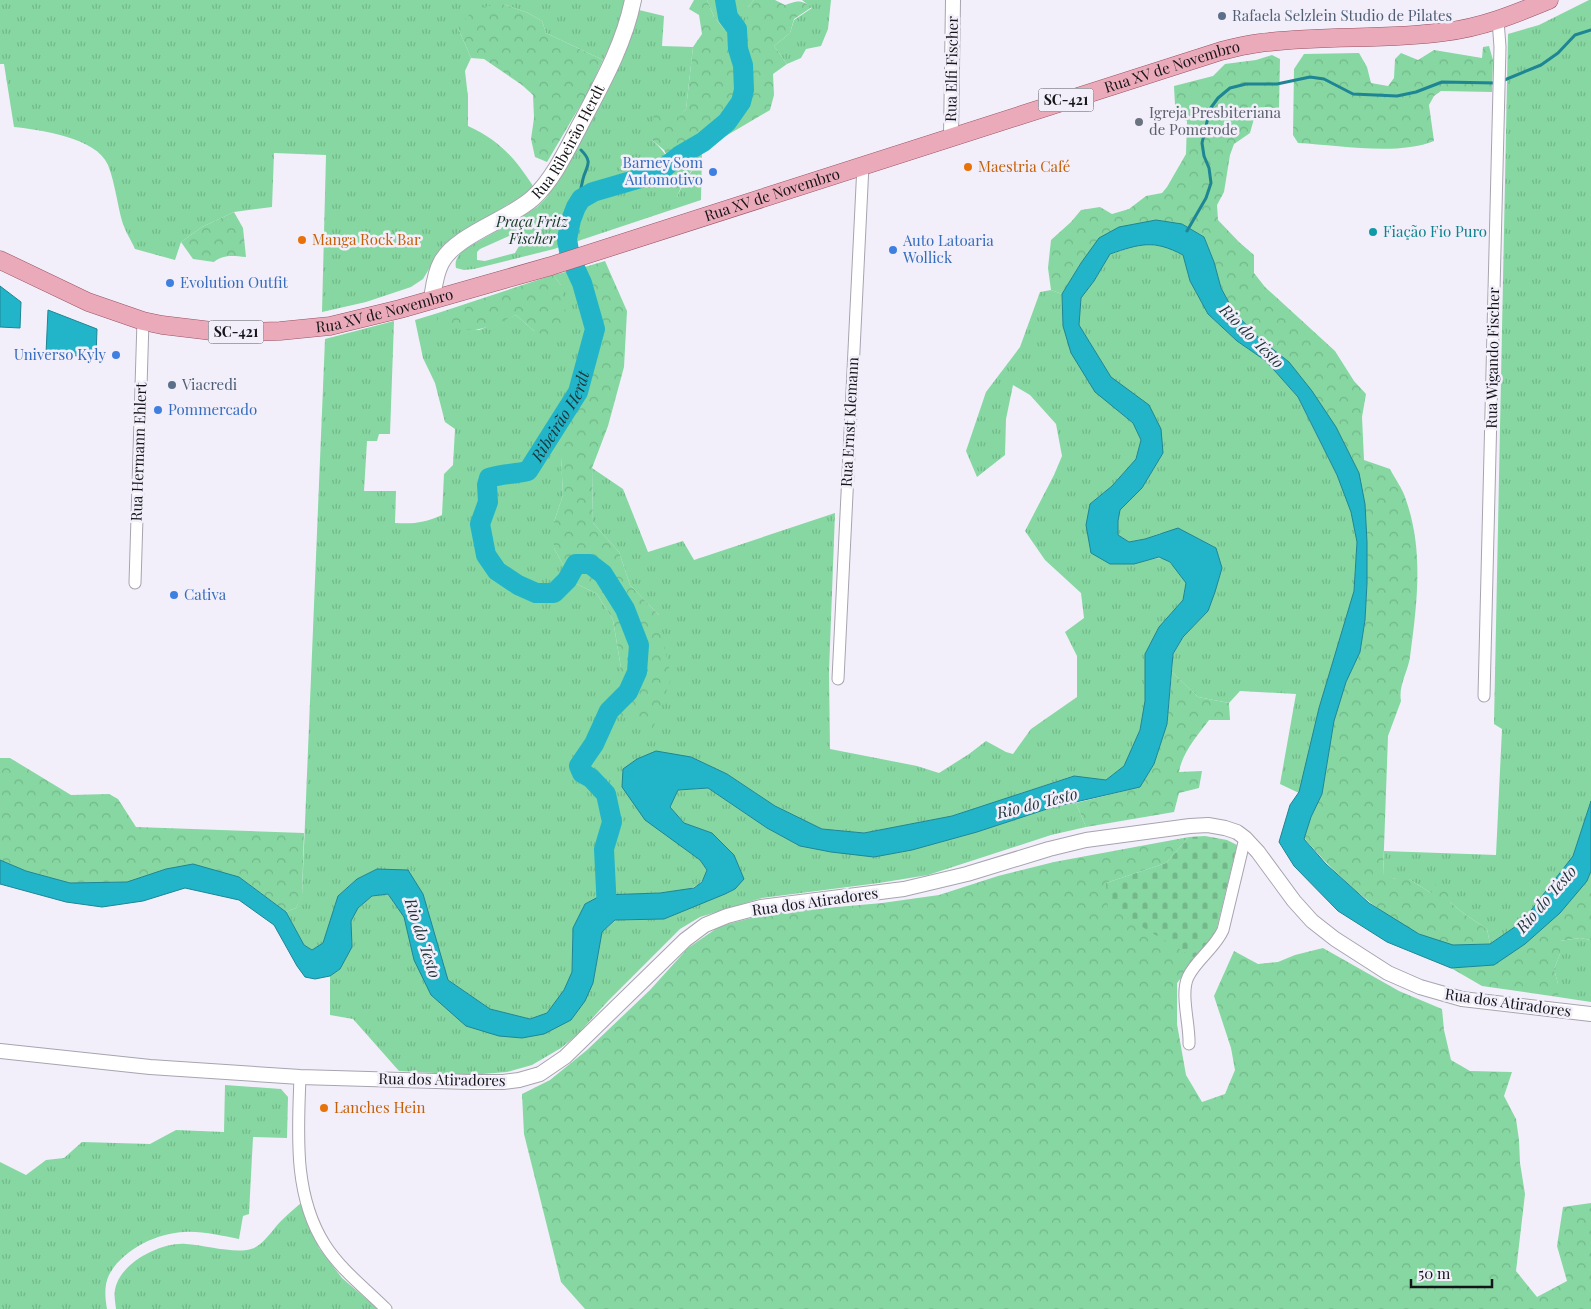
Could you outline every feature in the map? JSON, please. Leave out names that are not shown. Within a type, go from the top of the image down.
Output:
[{"type":"main road","name":"Rua Ribeirão Herdt","points":[[432,299],[437,272],[442,260],[452,249],[533,198],[555,169],[613,61],[626,29],[633,0]]},
{"type":"main road","name":"Rua XV de Novembro","points":[[0,260],[88,302],[143,320],[212,331],[288,331],[330,326],[551,266],[1221,51],[1288,40],[1363,38],[1445,32],[1472,28],[1549,0]]},
{"type":"street","name":"Rua Elfi Fischer","points":[[951,137],[953,0]]},
{"type":"street","name":"Rua Wigando Fischer","points":[[1484,696],[1499,83],[1498,20]]},
{"type":"street","name":"Rua Ernst Klemann","points":[[838,679],[863,165]]},
{"type":"street","name":"Rua Hermann Ehlert","points":[[135,583],[143,320]]},
{"type":"street","name":"Rua dos Atiradores","points":[[0,1051],[150,1067],[300,1077],[470,1082],[519,1080],[540,1074],[566,1057],[685,940],[706,925],[727,916],[761,907],[879,893],[932,884],[1086,840],[1190,826],[1225,828],[1237,832],[1258,852],[1294,902],[1312,921],[1388,973],[1420,988],[1462,999],[1591,1014]]},
{"type":"street","points":[[1189,1044],[1190,1032],[1185,992],[1187,978],[1219,939],[1223,930],[1245,838]]},
{"type":"street","points":[[300,1077],[298,1144],[300,1175],[314,1224],[325,1245],[347,1273],[386,1309]]},
{"type":"green space","points":[[0,0],[626,0],[614,37],[603,60],[546,33],[542,21],[528,13],[503,4],[458,28],[471,58],[465,71],[468,97],[468,126],[498,144],[513,158],[533,186],[525,194],[444,244],[423,279],[411,287],[366,302],[322,312],[326,155],[274,153],[272,207],[234,212],[202,227],[181,242],[175,260],[135,249],[123,225],[108,165],[102,155],[80,141],[38,130],[14,127],[4,64],[0,64]]},
{"type":"green space","points":[[694,0],[707,0],[714,17],[725,30],[747,23],[748,7],[754,0],[775,0],[785,5],[799,2],[812,7],[794,19],[790,33],[774,46],[787,64],[773,74],[774,95],[770,110],[702,150],[699,161],[683,182],[677,197],[668,191],[664,178],[674,169],[664,150],[652,140],[654,110],[662,108],[675,121],[686,109],[693,47],[702,34],[699,15],[689,9]]},
{"type":"green space","points":[[707,0],[754,0],[748,7],[748,23],[725,30],[714,17]]},
{"type":"green space","points":[[802,0],[831,0],[828,29],[821,46],[806,49],[801,58],[787,64],[774,46],[790,33],[794,20],[812,8]]},
{"type":"green space","points":[[1591,0],[1591,801],[1573,856],[1522,922],[1490,944],[1487,929],[1450,902],[1409,879],[1383,876],[1384,851],[1496,855],[1502,729],[1494,724],[1508,34],[1539,25]]},
{"type":"green space","points":[[503,4],[528,13],[542,21],[546,33],[603,60],[587,94],[547,162],[535,157],[531,139],[534,118],[533,95],[522,85],[484,59],[471,58],[458,28],[472,12],[488,6]]},
{"type":"green space","name":"Praça Fritz Fischer","points":[[639,10],[664,16],[662,46],[693,47],[686,109],[675,122],[662,109],[652,140],[668,159],[675,179],[677,197],[702,150],[701,200],[554,249],[474,269],[464,270],[456,268],[456,260],[465,249],[537,207],[547,197],[576,147],[630,38]],"holes":[[[511,236],[516,239],[519,246],[515,253],[485,261],[477,260],[477,252],[480,249]]]},
{"type":"green space","points":[[1489,46],[1493,60],[1492,92],[1441,91],[1434,96],[1429,105],[1434,141],[1403,148],[1385,149],[1298,143],[1293,135],[1294,69],[1304,54],[1359,53],[1367,67],[1371,83],[1388,86],[1394,78],[1395,59],[1401,53],[1418,60],[1434,50],[1482,58],[1483,47]]},
{"type":"green space","points":[[1272,55],[1280,59],[1279,109],[1257,108],[1250,133],[1234,144],[1230,155],[1224,192],[1217,205],[1218,220],[1254,255],[1254,273],[1265,287],[1335,351],[1354,381],[1366,394],[1362,417],[1364,460],[1390,469],[1405,496],[1412,519],[1415,539],[1417,597],[1410,657],[1402,685],[1401,701],[1388,736],[1383,875],[1396,879],[1409,879],[1431,893],[1437,881],[1446,886],[1450,902],[1487,929],[1490,944],[1452,945],[1431,939],[1410,929],[1370,903],[1334,871],[1304,838],[1322,794],[1334,721],[1346,682],[1360,652],[1365,620],[1367,542],[1289,362],[1260,339],[1234,312],[1221,288],[1214,262],[1204,237],[1182,224],[1081,263],[1062,294],[1051,290],[1048,268],[1051,240],[1081,210],[1100,207],[1112,214],[1129,209],[1146,196],[1162,193],[1167,187],[1186,154],[1187,121],[1177,116],[1174,86],[1213,76],[1225,64],[1256,60]]},
{"type":"green space","points":[[234,212],[243,228],[246,257],[225,257],[214,262],[193,259],[181,242],[202,227]]},
{"type":"green space","points":[[1143,244],[1168,247],[1183,255],[1190,281],[1208,314],[1237,341],[1266,361],[1298,397],[1337,475],[1351,512],[1357,542],[1354,591],[1319,708],[1299,793],[1280,784],[1296,694],[1240,691],[1229,703],[1198,697],[1172,672],[1173,655],[1183,637],[1208,611],[1215,592],[1222,568],[1216,548],[1197,538],[1161,533],[1129,542],[1118,535],[1120,510],[1142,488],[1163,453],[1111,377],[1079,325],[1081,298],[1110,254]]},
{"type":"green space","points":[[605,261],[627,311],[624,367],[608,426],[592,468],[593,523],[619,552],[630,585],[659,615],[671,679],[651,734],[606,706],[621,668],[613,620],[597,594],[577,584],[554,548],[554,522],[563,495],[561,457],[550,440],[556,427],[569,414],[583,392],[595,342],[596,324],[578,269]]},
{"type":"green space","points":[[578,269],[596,324],[595,342],[583,392],[569,414],[556,427],[561,457],[563,495],[554,522],[554,548],[577,584],[597,594],[613,620],[621,668],[659,615],[630,585],[619,552],[593,523],[592,468],[623,489],[648,552],[683,541],[694,560],[835,513],[829,672],[830,749],[917,766],[939,773],[986,741],[1013,754],[1031,729],[1077,697],[1077,656],[1065,632],[1084,618],[1081,593],[1045,560],[1025,531],[1062,456],[1056,424],[1030,395],[1013,385],[1006,419],[1005,455],[977,477],[966,451],[986,392],[1020,347],[1040,292],[1051,290],[1062,294],[1063,326],[1116,409],[1133,423],[1141,440],[1136,459],[1112,486],[1090,504],[1134,564],[1160,558],[1165,559],[1174,567],[1186,583],[1183,600],[1159,627],[1145,654],[1145,701],[1140,730],[1124,766],[1106,780],[1073,776],[952,816],[864,833],[822,829],[775,806],[727,774],[691,757],[637,759],[679,844],[700,860],[707,870],[705,875],[702,881],[689,889],[651,894],[602,895],[573,928],[572,972],[564,990],[547,1013],[530,1019],[490,1009],[448,980],[423,894],[377,869],[357,879],[338,896],[323,943],[312,950],[304,945],[286,912],[296,908],[302,895],[325,339],[394,321],[390,434],[379,434],[377,441],[367,441],[364,491],[396,491],[395,523],[413,523],[430,520],[442,515],[444,474],[453,465],[455,429],[445,422],[435,383],[423,358],[415,320],[438,313],[438,321],[479,330],[516,315],[534,331],[561,285],[553,275]]},
{"type":"green space","points":[[553,275],[561,285],[567,320],[559,332],[549,337],[534,331],[516,315],[487,327],[469,330],[459,329],[438,321],[438,313]]},
{"type":"green space","points":[[1172,672],[1198,697],[1229,703],[1230,720],[1209,720],[1183,758],[1179,772],[1202,771],[1199,788],[1179,793],[1174,812],[1086,827],[1076,803],[1140,787],[1154,764],[1167,724]]},
{"type":"green space","points":[[0,758],[10,758],[71,795],[109,794],[118,799],[136,827],[304,833],[302,896],[296,908],[286,912],[239,877],[166,869],[127,882],[70,883],[26,871],[0,860]]},
{"type":"green space","points":[[708,788],[767,828],[800,846],[874,857],[912,850],[977,832],[1050,808],[1076,803],[1086,827],[1051,835],[928,875],[762,898],[700,917],[680,929],[577,1035],[561,1048],[532,1065],[507,1072],[470,1075],[399,1071],[353,1019],[330,1015],[330,976],[340,969],[352,947],[351,921],[358,908],[372,896],[388,894],[404,917],[414,960],[522,1038],[593,983],[602,932],[616,920],[664,919],[735,889],[734,855],[712,833],[684,823],[670,807],[678,790]]},
{"type":"green space","points":[[1205,836],[1227,840],[1237,845],[1215,936],[1196,959],[1107,906],[1106,883],[1166,863],[1189,837]]},
{"type":"green space","points":[[1189,837],[1166,863],[1106,883],[1196,959],[1177,983],[1177,1024],[1186,1075],[1202,1102],[1225,1094],[1235,1070],[1231,1048],[1214,996],[1234,951],[1258,964],[1278,962],[1295,955],[1323,948],[1399,991],[1442,1009],[1444,1030],[1451,1060],[1470,1071],[1512,1072],[1504,1096],[1516,1119],[1525,1194],[1516,1271],[1537,1297],[1567,1281],[1557,1246],[1563,1207],[1591,1203],[1591,1309],[585,1309],[561,1282],[524,1134],[522,1094],[550,1080],[587,1050],[650,990],[688,948],[720,926],[771,913],[882,903],[939,895],[998,876],[1054,862]]},
{"type":"green space","points":[[1591,871],[1591,940],[1580,938],[1560,941],[1560,954],[1554,969],[1558,984],[1558,997],[1482,986],[1451,968],[1494,965],[1587,881]]},
{"type":"green space","points":[[1580,938],[1591,940],[1591,1002],[1558,997],[1558,984],[1554,969],[1560,954],[1560,941]]},
{"type":"green space","points":[[225,1085],[281,1089],[288,1097],[287,1138],[253,1137],[249,1214],[243,1216],[239,1239],[205,1233],[185,1232],[163,1235],[142,1244],[123,1257],[109,1275],[105,1292],[107,1309],[0,1309],[0,1162],[26,1175],[46,1160],[64,1158],[82,1142],[150,1144],[176,1130],[224,1132]]},
{"type":"green space","points":[[301,1203],[319,1248],[342,1278],[378,1309],[116,1309],[115,1290],[117,1283],[128,1267],[146,1254],[156,1249],[177,1244],[219,1249],[251,1249],[263,1241]]},
{"type":"water","name":"Rio do Testo","points":[[1156,220],[1182,224],[1204,237],[1214,262],[1221,288],[1234,312],[1260,339],[1289,362],[1312,391],[1336,427],[1359,473],[1365,504],[1367,542],[1365,620],[1360,652],[1346,682],[1334,721],[1322,794],[1311,817],[1304,839],[1326,864],[1369,903],[1419,934],[1453,945],[1490,944],[1522,922],[1573,856],[1591,801],[1591,871],[1587,881],[1560,913],[1525,944],[1494,965],[1451,968],[1387,942],[1338,911],[1294,866],[1279,842],[1290,805],[1299,792],[1319,708],[1354,591],[1357,542],[1351,512],[1337,475],[1298,397],[1266,361],[1237,341],[1208,314],[1190,281],[1183,255],[1155,245],[1138,246],[1110,254],[1081,298],[1079,325],[1111,377],[1149,405],[1161,429],[1163,453],[1142,488],[1120,510],[1118,535],[1129,542],[1145,539],[1178,528],[1216,548],[1222,568],[1208,611],[1183,637],[1173,654],[1167,724],[1154,764],[1140,787],[1050,808],[977,832],[912,850],[874,857],[800,846],[767,828],[708,788],[678,790],[670,807],[684,823],[712,833],[734,855],[744,879],[735,889],[725,894],[664,919],[615,920],[602,932],[593,983],[585,1001],[571,1020],[544,1034],[522,1038],[499,1036],[466,1026],[431,995],[414,960],[404,917],[388,894],[372,896],[358,908],[351,921],[352,947],[340,969],[330,976],[315,979],[305,977],[274,925],[239,900],[185,888],[143,901],[102,907],[66,902],[0,884],[0,860],[26,871],[70,883],[127,882],[166,869],[193,864],[239,877],[286,912],[304,945],[312,950],[323,943],[338,896],[357,879],[377,869],[408,870],[423,894],[448,980],[490,1009],[530,1019],[547,1013],[564,990],[572,972],[573,928],[585,904],[602,895],[660,893],[694,888],[702,882],[707,870],[700,860],[645,820],[622,787],[623,769],[637,759],[656,751],[691,757],[727,774],[775,806],[822,829],[864,833],[952,816],[1074,776],[1106,780],[1124,766],[1140,730],[1145,701],[1145,654],[1159,627],[1183,600],[1186,583],[1170,562],[1159,557],[1134,564],[1110,564],[1091,553],[1086,525],[1090,504],[1112,486],[1136,459],[1141,440],[1133,423],[1095,392],[1071,353],[1063,326],[1062,294],[1099,238],[1119,227]]},
{"type":"water","points":[[0,286],[21,302],[20,328],[0,327]]},
{"type":"water","points":[[48,310],[97,329],[96,357],[46,354]]},
{"type":"waterway","name":"Ribeirão Herdt","points":[[607,910],[604,849],[612,822],[606,794],[591,778],[582,773],[579,766],[594,744],[609,711],[628,692],[637,672],[639,645],[625,609],[603,574],[590,564],[576,564],[567,580],[554,593],[536,593],[518,585],[497,571],[486,555],[480,524],[488,502],[487,485],[489,478],[528,471],[578,392],[595,329],[582,283],[570,257],[567,239],[576,207],[581,199],[593,192],[648,176],[665,167],[703,142],[727,122],[741,102],[744,90],[743,65],[738,49],[737,29],[728,17],[725,0]]},
{"type":"waterway","points":[[1502,81],[1541,65],[1558,53],[1575,35],[1591,30]]},
{"type":"waterway","points":[[1187,231],[1206,198],[1211,183],[1202,143],[1210,109],[1218,98],[1230,88],[1246,84],[1277,84],[1310,77],[1324,79],[1353,94],[1397,96],[1416,92],[1442,82],[1496,83]]},
{"type":"waterway","points":[[581,150],[587,158],[588,165],[581,187],[581,199]]},
{"type":"place","name":"Rafaela Selzlein Studio de Pilates","points":[[1222,16]]},
{"type":"place","name":"Igreja Presbiteriana de Pomerode","points":[[1139,122]]},
{"type":"place","name":"Maestria Café","points":[[968,167]]},
{"type":"place","name":"Barney Som Automotivo","points":[[713,172]]},
{"type":"place","name":"Fiação Fio Puro","points":[[1373,232]]},
{"type":"place","name":"Manga Rock Bar","points":[[302,240]]},
{"type":"place","name":"Auto Latoaria Wollick","points":[[893,250]]},
{"type":"place","name":"Evolution Outfit","points":[[170,283]]},
{"type":"place","name":"Universo Kyly","points":[[116,355]]},
{"type":"place","name":"Viacredi","points":[[172,385]]},
{"type":"place","name":"Pommercado","points":[[158,410]]},
{"type":"place","name":"Cativa","points":[[174,595]]},
{"type":"place","name":"Lanches Hein","points":[[324,1108]]}]
